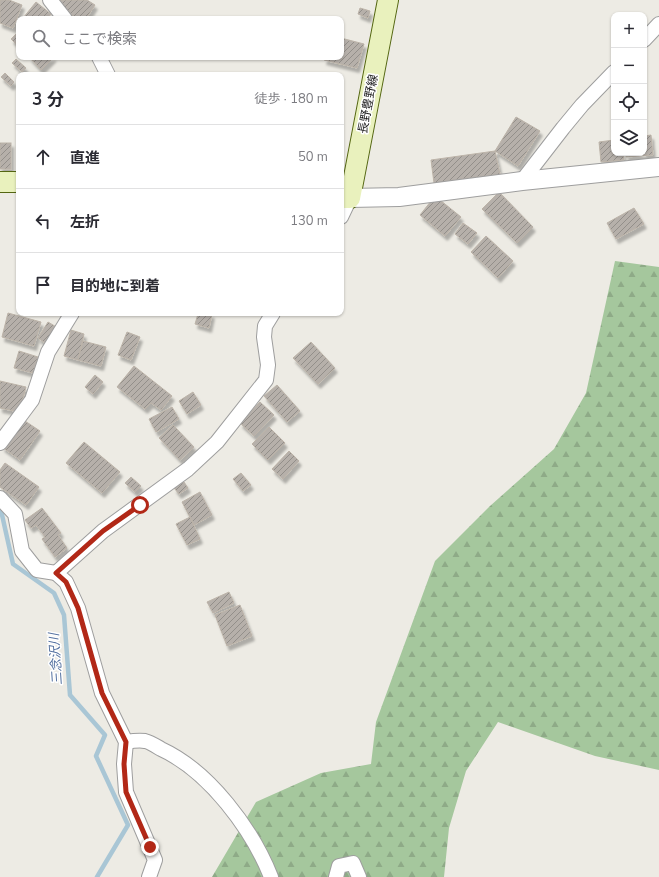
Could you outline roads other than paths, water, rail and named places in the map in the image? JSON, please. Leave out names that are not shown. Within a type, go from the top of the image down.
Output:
[{"type":"main road","name":"長野豊野線","points":[[346,198],[388,0]]},
{"type":"main road","points":[[0,182],[16,182]]},
{"type":"street","points":[[50,0],[63,16]]},
{"type":"street","points":[[647,37],[659,24]]},
{"type":"street","points":[[100,60],[106,72]]},
{"type":"street","points":[[522,182],[563,128],[611,75]]},
{"type":"street","points":[[346,198],[399,197],[659,167]]},
{"type":"street","points":[[0,443],[32,400],[48,352],[70,316]]},
{"type":"street","points":[[56,573],[103,531],[188,470],[218,442],[266,380],[268,365],[264,326],[271,316]]},
{"type":"street","points":[[0,498],[15,514],[22,551],[37,570],[56,573],[66,582],[78,608],[102,693],[126,742],[124,764],[126,792],[155,860],[149,877]]},
{"type":"street","points":[[126,742],[145,741],[177,756],[199,775],[225,801],[245,826],[266,864],[271,877]]},
{"type":"street","points":[[336,877],[339,866],[353,863],[359,877]]},
{"type":"waterway","name":"三念沢川","points":[[0,506],[13,564],[54,593],[64,615],[70,695],[105,735],[96,756],[128,825],[97,877]]}]
